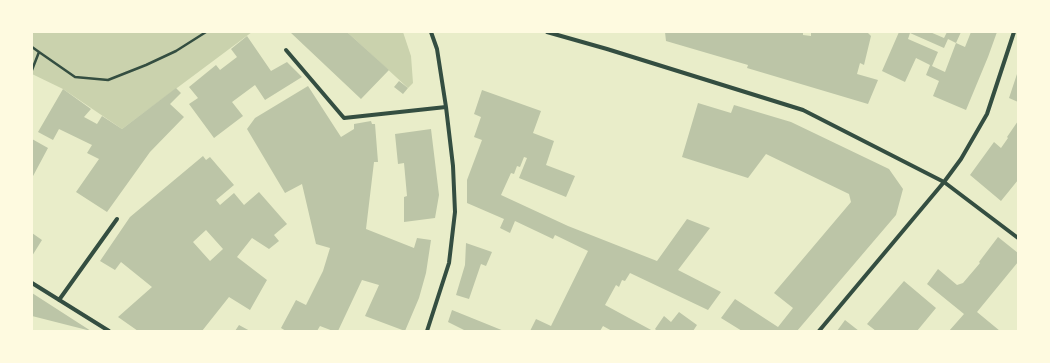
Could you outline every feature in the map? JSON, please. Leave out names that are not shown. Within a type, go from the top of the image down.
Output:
[{"type":"street","points":[[427,331],[449,263],[455,212],[453,166],[446,107],[437,49],[431,32]]},
{"type":"street","points":[[547,32],[607,49],[803,110],[944,182],[1018,238]]},
{"type":"street","points":[[819,331],[944,182],[961,159],[987,114],[1014,32]]},
{"type":"street","points":[[286,50],[344,118],[446,107]]},
{"type":"street","points":[[58,300],[117,219]]},
{"type":"street","points":[[32,283],[109,331]]},
{"type":"path","points":[[32,47],[75,77],[108,80],[146,66],[176,51],[206,32]]},
{"type":"path","points":[[32,70],[39,52]]},
{"type":"green space","points":[[32,32],[252,32],[122,129],[63,89],[32,74]]},
{"type":"green space","points":[[347,32],[403,32],[411,56],[413,83],[408,88]]},
{"type":"building","points":[[290,32],[347,32],[389,70],[361,99]]},
{"type":"building","points":[[665,32],[803,32],[803,35],[811,36],[811,32],[867,32],[871,36],[864,65],[860,63],[857,74],[878,80],[868,104],[747,68],[748,65],[666,41]]},
{"type":"building","points":[[899,32],[930,32],[944,38],[947,32],[961,32],[956,43],[965,47],[971,32],[997,32],[966,110],[933,96],[939,81],[926,75],[930,65],[916,58],[905,82],[882,71]],"holes":[[[910,33],[944,48],[948,39],[956,43],[945,72],[932,66],[938,52],[908,39]]]},
{"type":"building","points":[[247,36],[271,71],[287,62],[302,77],[265,100],[255,85],[232,102],[243,116],[214,138],[189,104],[198,98],[189,87],[216,65],[220,70],[237,57],[231,49]]},
{"type":"building","points":[[1018,71],[1018,102],[1009,98]]},
{"type":"building","points":[[399,81],[408,88],[403,94],[394,87]]},
{"type":"building","points":[[308,86],[341,137],[354,129],[354,124],[371,121],[372,124],[375,124],[378,162],[374,162],[366,229],[414,248],[417,238],[431,240],[426,273],[419,298],[405,331],[365,316],[379,285],[362,280],[338,331],[333,331],[320,326],[317,331],[286,331],[281,328],[296,300],[306,305],[323,271],[330,248],[316,244],[302,184],[285,193],[247,129],[255,118]]},
{"type":"building","points":[[176,88],[181,93],[170,104],[184,117],[150,152],[107,212],[76,192],[99,159],[87,153],[92,145],[59,129],[53,140],[38,132],[63,89],[91,109],[84,117],[97,124],[102,116],[122,129]]},
{"type":"building","points":[[482,90],[541,111],[533,133],[554,141],[546,165],[575,176],[566,197],[519,178],[527,158],[524,157],[520,167],[517,166],[514,174],[511,173],[501,195],[568,226],[657,261],[687,219],[710,228],[678,270],[721,292],[708,310],[630,273],[625,281],[622,280],[619,287],[616,285],[605,305],[653,331],[612,331],[603,326],[600,331],[530,331],[536,319],[551,326],[588,251],[555,235],[553,239],[515,221],[510,233],[500,228],[504,219],[467,203],[467,180],[482,140],[474,137],[481,117],[474,114]]},
{"type":"building","points":[[698,103],[731,113],[734,105],[791,122],[889,169],[903,189],[896,215],[797,331],[742,331],[721,318],[735,299],[778,327],[793,308],[774,293],[851,202],[849,194],[766,154],[748,178],[682,157]]},
{"type":"building","points":[[1018,121],[1018,180],[1001,201],[970,175],[994,142],[1001,148]]},
{"type":"building","points":[[431,129],[439,195],[435,218],[404,222],[404,197],[407,196],[404,163],[398,164],[395,134]]},
{"type":"building","points":[[32,139],[48,148],[32,178]]},
{"type":"building","points":[[203,156],[206,160],[210,157],[234,185],[216,200],[220,205],[234,193],[244,205],[259,192],[287,224],[274,235],[279,241],[269,249],[252,238],[237,257],[267,280],[250,310],[229,297],[202,331],[138,331],[118,317],[152,287],[121,262],[115,270],[100,261],[130,217]],"holes":[[[206,230],[223,249],[210,261],[193,242]]]},
{"type":"building","points":[[32,233],[42,240],[32,256]]},
{"type":"building","points":[[998,237],[1018,253],[1018,262],[977,312],[1000,331],[949,331],[964,314],[927,284],[938,269],[957,285],[963,283],[980,263],[979,262]]},
{"type":"building","points":[[466,243],[492,252],[486,266],[481,264],[469,299],[456,295],[465,265]]},
{"type":"building","points":[[904,281],[936,308],[917,331],[876,331],[867,324]]},
{"type":"building","points":[[32,293],[91,331],[32,316]]},
{"type":"building","points":[[452,310],[504,331],[466,331],[448,322]]},
{"type":"building","points":[[679,312],[697,325],[693,331],[657,331],[655,329],[664,316],[671,322]]},
{"type":"building","points":[[845,320],[859,331],[837,331]]},
{"type":"building","points":[[239,325],[250,331],[235,331]]}]
